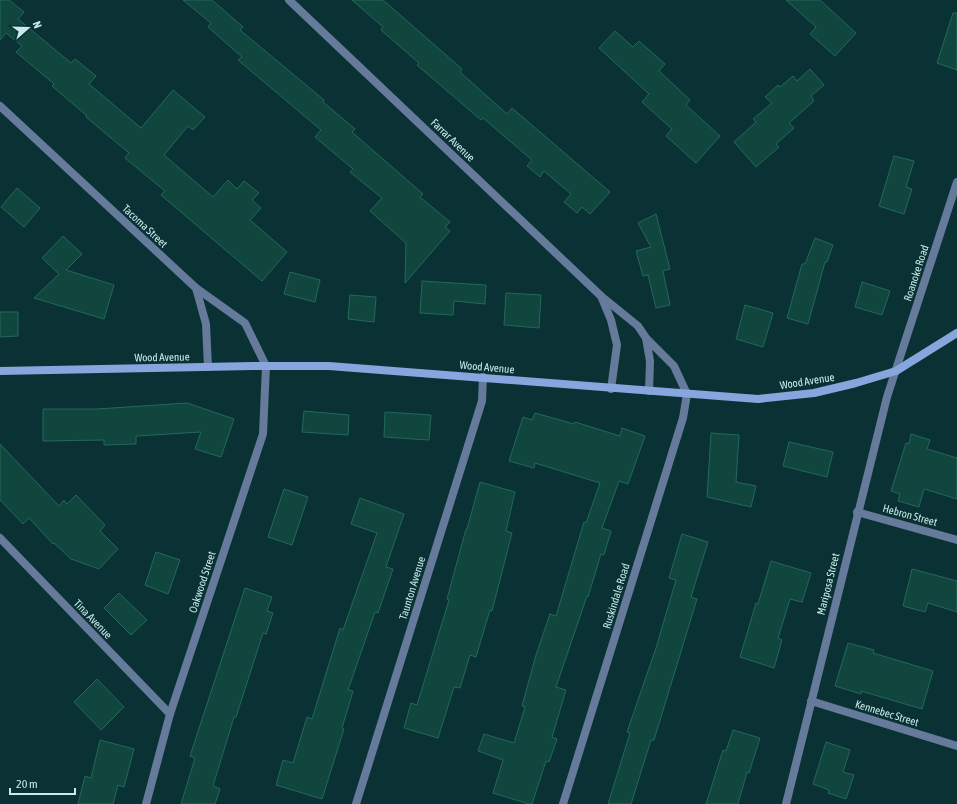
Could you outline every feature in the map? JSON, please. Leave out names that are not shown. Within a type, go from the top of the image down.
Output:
[{"type":"main road","name":"Wood Avenue","points":[[0,371],[329,366],[483,377],[611,389],[758,399],[806,394],[856,383],[896,371],[957,333]]},
{"type":"street","name":"Farrar Avenue","points":[[289,0],[601,296],[638,326],[646,338],[674,366],[687,394]]},
{"type":"street","name":"Tacoma Street","points":[[0,106],[196,288],[245,323],[266,366]]},
{"type":"street","name":"Roanoke Road","points":[[896,371],[957,182]]},
{"type":"street","points":[[196,288],[206,324],[208,367]]},
{"type":"street","name":"Farrar Avenue","points":[[601,296],[611,320],[617,345],[611,389]]},
{"type":"street","name":"Farrar Avenue","points":[[646,338],[650,361],[650,391]]},
{"type":"street","name":"Oakwood Street","points":[[146,804],[170,714],[263,434],[266,366]]},
{"type":"street","name":"Mariposa Street","points":[[786,804],[857,512],[887,397],[896,371]]},
{"type":"street","name":"Taunton Avenue","points":[[356,804],[482,401],[483,377]]},
{"type":"street","name":"Ruskindale Road","points":[[563,804],[680,426],[687,394]]},
{"type":"street","name":"Hebron Street","points":[[857,512],[957,540]]},
{"type":"street","name":"Tina Avenue","points":[[0,538],[170,714]]},
{"type":"street","name":"Kennebec Street","points":[[811,701],[957,746]]},
{"type":"building","points":[[0,0],[9,0],[24,12],[18,19],[71,63],[75,59],[96,76],[89,84],[141,128],[173,90],[205,117],[193,130],[188,126],[164,155],[213,197],[228,180],[237,189],[244,181],[259,193],[252,200],[261,208],[250,220],[287,252],[262,281],[161,195],[165,191],[125,158],[129,153],[86,117],[87,116],[52,86],[54,84],[16,52],[22,46],[6,33],[0,40]]},
{"type":"building","points":[[183,0],[212,0],[243,27],[240,30],[324,100],[323,102],[355,129],[352,132],[423,194],[420,197],[450,222],[445,227],[450,231],[405,283],[406,243],[370,211],[382,198],[350,172],[353,169],[315,137],[321,130],[238,60],[242,57],[208,27],[211,23]]},
{"type":"building","points":[[352,0],[383,0],[462,69],[460,72],[507,114],[512,108],[610,192],[590,214],[582,207],[577,213],[564,202],[571,194],[544,171],[540,177],[527,166],[532,160],[483,118],[481,120],[417,65],[419,63],[381,30],[383,27]]},
{"type":"building","points":[[786,0],[820,0],[856,33],[835,56],[810,34],[816,27]]},
{"type":"building","points":[[953,13],[957,13],[957,70],[937,63]]},
{"type":"building","points":[[615,31],[633,47],[639,41],[665,64],[659,71],[690,100],[686,105],[720,136],[696,163],[666,136],[672,129],[642,102],[649,94],[599,48]]},
{"type":"building","points":[[810,69],[824,85],[811,96],[814,101],[789,123],[794,128],[776,144],[779,147],[756,167],[734,142],[756,122],[753,119],[772,103],[765,97],[778,85],[780,87],[793,76],[797,81]]},
{"type":"building","points":[[894,156],[914,161],[906,187],[912,189],[904,214],[879,206]]},
{"type":"building","points":[[17,188],[40,208],[24,227],[1,207]]},
{"type":"building","points":[[656,214],[670,269],[663,271],[670,305],[656,308],[648,275],[643,276],[636,251],[651,247],[638,223]]},
{"type":"building","points":[[63,236],[82,254],[66,270],[114,285],[104,319],[34,298],[59,274],[42,258]]},
{"type":"building","points":[[815,238],[833,245],[827,262],[825,262],[808,324],[787,318],[802,264],[805,264]]},
{"type":"building","points":[[290,272],[320,280],[315,302],[284,294]]},
{"type":"building","points":[[422,281],[486,285],[485,304],[454,301],[453,315],[420,313]]},
{"type":"building","points":[[862,282],[890,291],[882,315],[855,307]]},
{"type":"building","points":[[506,293],[541,295],[539,328],[504,325]]},
{"type":"building","points":[[350,295],[376,297],[374,322],[348,319]]},
{"type":"building","points":[[745,305],[773,313],[763,347],[736,339]]},
{"type":"building","points":[[0,312],[18,312],[18,336],[0,337]]},
{"type":"building","points":[[187,403],[234,419],[221,457],[195,449],[201,432],[136,436],[136,444],[104,445],[104,440],[43,441],[43,409],[97,409]]},
{"type":"building","points":[[304,411],[349,415],[348,435],[302,432]]},
{"type":"building","points":[[385,412],[431,415],[429,440],[384,437]]},
{"type":"building","points":[[535,413],[574,424],[575,422],[620,436],[622,428],[645,436],[628,484],[619,481],[602,528],[611,531],[604,555],[601,554],[588,597],[587,596],[556,687],[566,690],[552,737],[557,739],[549,762],[546,761],[532,804],[529,804],[493,793],[503,760],[478,751],[484,734],[514,743],[525,707],[522,706],[536,655],[550,614],[556,616],[584,522],[586,523],[600,483],[535,463],[534,468],[509,461],[523,417],[532,420]]},
{"type":"building","points":[[711,433],[739,435],[736,482],[756,486],[751,507],[707,497]]},
{"type":"building","points":[[911,434],[930,440],[927,449],[957,458],[957,499],[924,489],[919,507],[898,501],[900,494],[891,491],[906,443],[909,444]]},
{"type":"building","points":[[789,442],[833,452],[827,477],[783,466]]},
{"type":"building","points":[[0,444],[59,506],[64,500],[67,504],[76,495],[105,525],[100,531],[118,549],[99,569],[71,559],[54,543],[53,544],[29,518],[23,524],[0,500]]},
{"type":"building","points":[[480,482],[515,492],[506,531],[512,533],[492,611],[490,610],[476,657],[470,655],[460,688],[454,687],[438,738],[404,728],[411,703],[417,705],[449,600],[447,599]]},
{"type":"building","points":[[284,489],[308,497],[292,545],[268,537]]},
{"type":"building","points":[[360,498],[404,514],[386,567],[393,569],[378,613],[375,612],[348,690],[353,691],[342,728],[344,729],[322,799],[276,785],[283,760],[293,763],[307,717],[312,719],[340,628],[343,630],[377,533],[351,524]]},
{"type":"building","points":[[682,534],[708,542],[691,597],[697,599],[654,740],[651,740],[631,804],[608,804],[630,733],[627,732],[656,648],[676,580],[669,578]]},
{"type":"building","points":[[156,552],[180,560],[168,594],[145,585]]},
{"type":"building","points":[[771,561],[811,573],[802,602],[790,599],[778,638],[782,640],[774,668],[740,657],[756,603],[758,604]]},
{"type":"building","points":[[912,569],[957,581],[957,612],[928,603],[925,612],[903,606]]},
{"type":"building","points":[[245,588],[272,597],[267,611],[273,613],[266,634],[263,633],[236,717],[234,717],[213,786],[220,789],[215,804],[181,804],[195,758],[190,756]]},
{"type":"building","points":[[119,593],[147,620],[131,635],[104,608]]},
{"type":"building","points":[[848,643],[874,650],[873,653],[933,671],[922,709],[861,691],[861,694],[835,686]]},
{"type":"building","points":[[97,679],[124,707],[101,730],[74,702]]},
{"type":"building","points":[[733,730],[760,738],[749,773],[747,772],[738,804],[706,804],[723,750],[726,751]]},
{"type":"building","points":[[100,740],[134,749],[124,787],[118,785],[113,804],[78,804],[85,776],[91,778]]},
{"type":"building","points":[[826,742],[850,750],[843,772],[854,775],[846,799],[828,793],[829,790],[813,784]]}]
